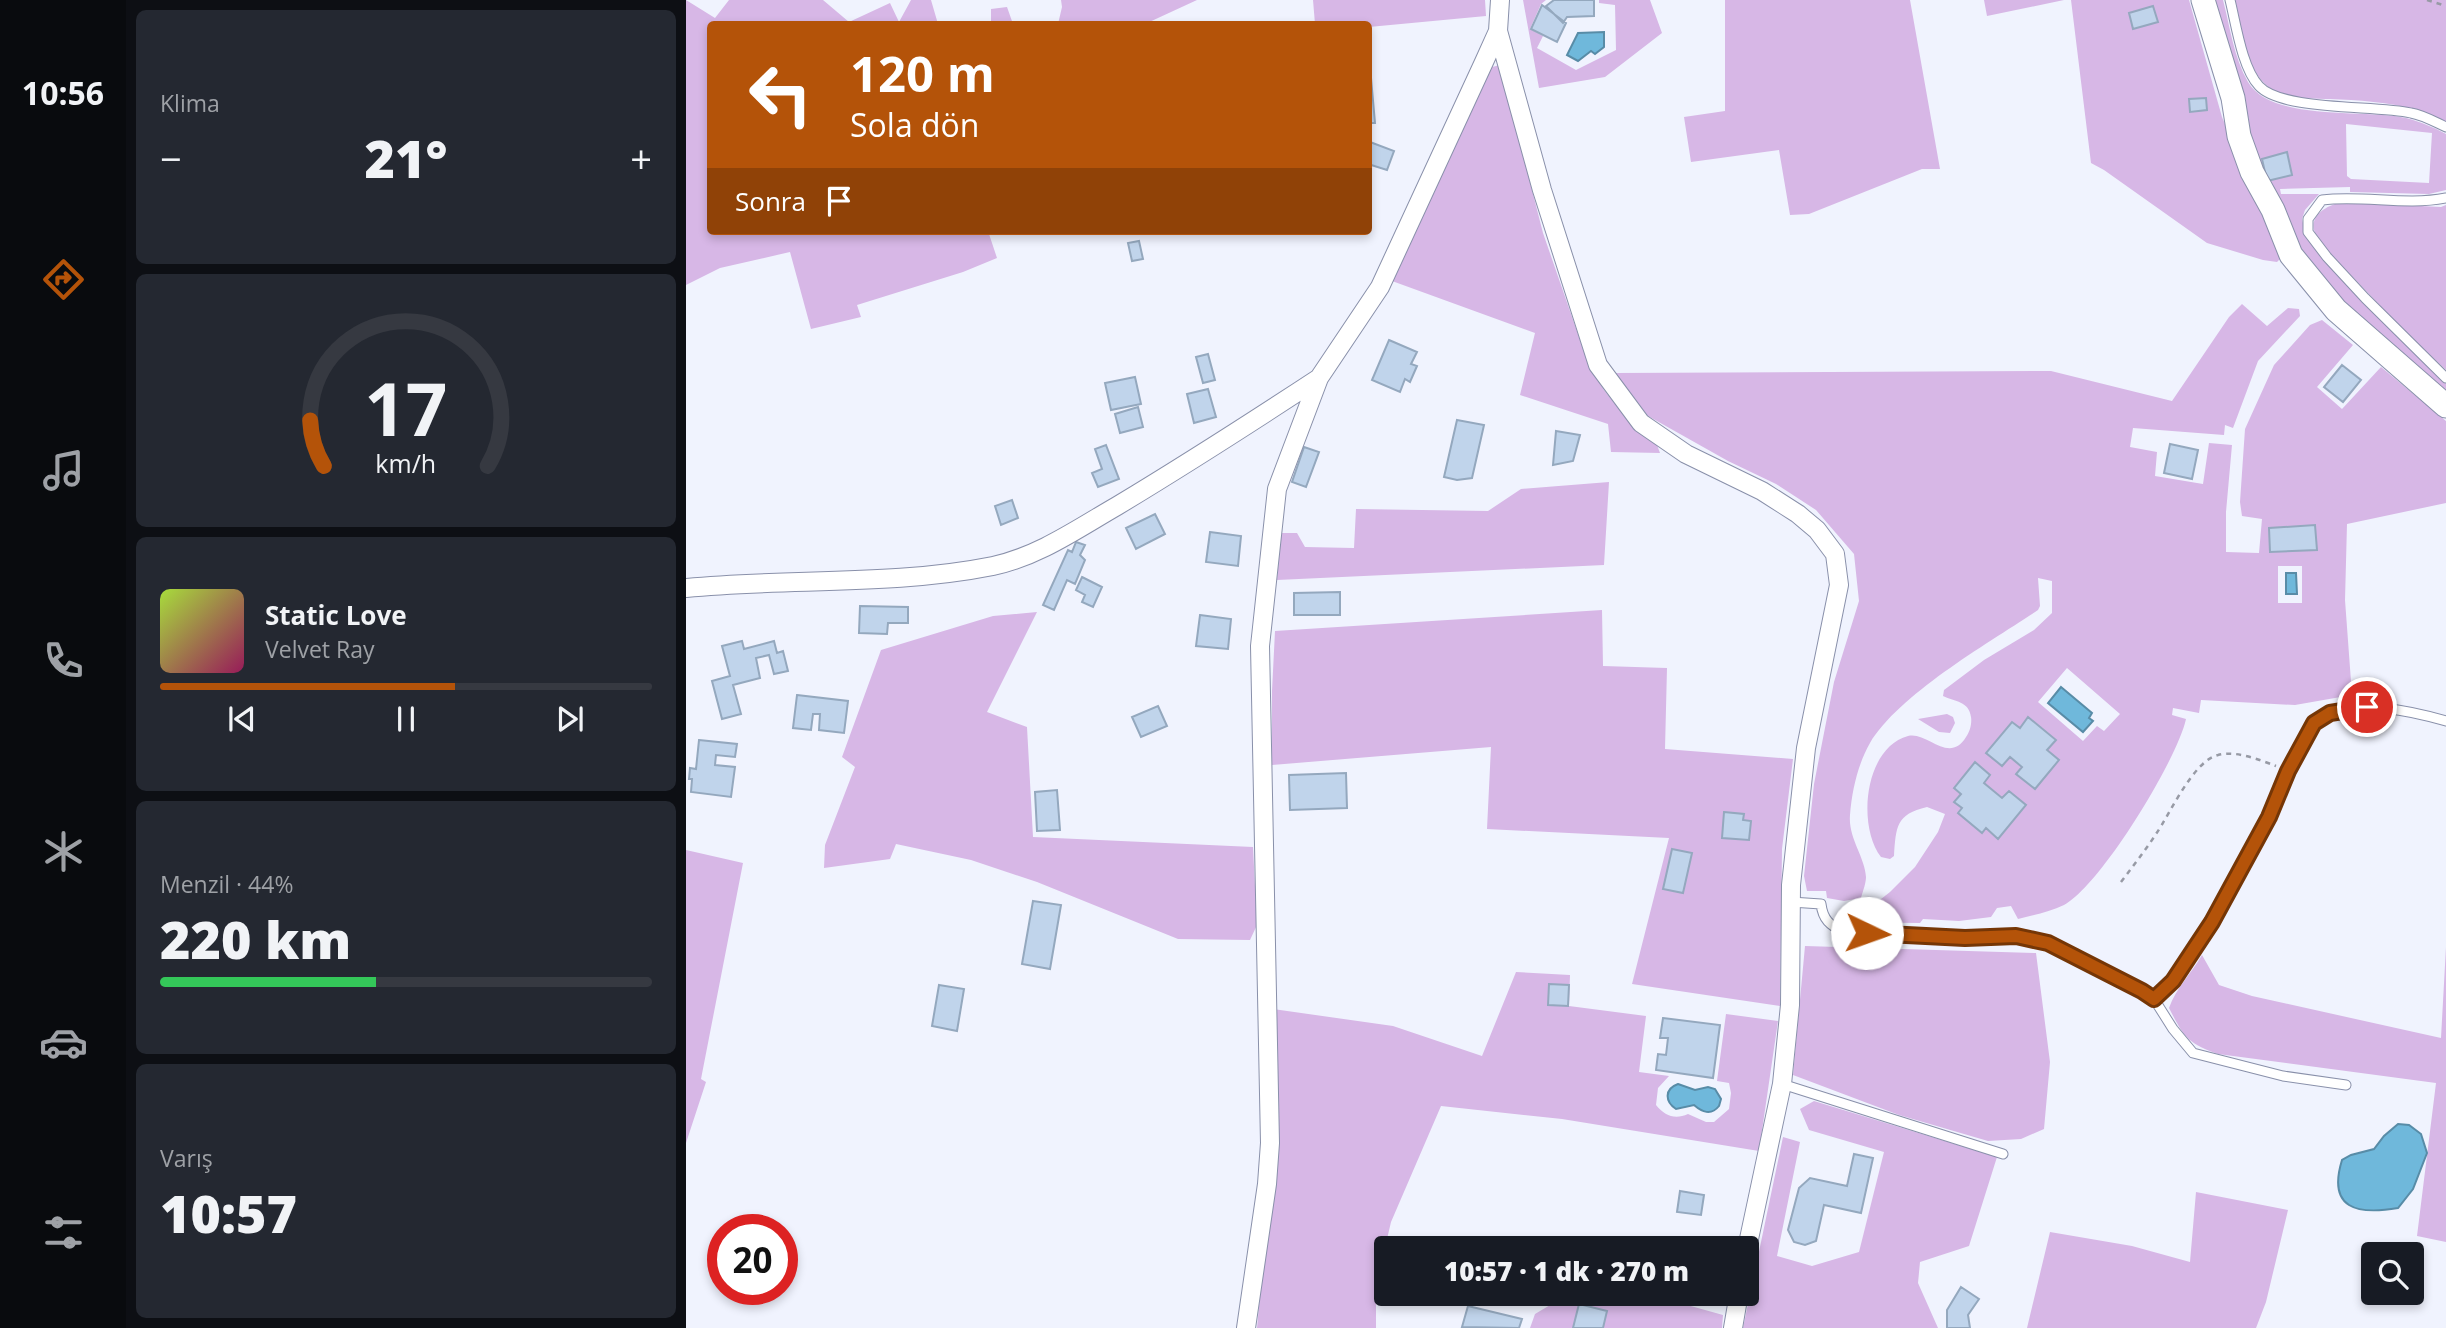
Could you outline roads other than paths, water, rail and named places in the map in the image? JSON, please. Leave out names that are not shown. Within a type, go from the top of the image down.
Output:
[{"type":"street","points":[[1500,0],[1498,31],[1542,190],[1598,365],[1641,423],[1686,454],[1762,491],[1798,514],[1817,530],[1835,554],[1839,584],[1806,748],[1791,902],[1790,1005],[1782,1084],[1750,1236]]},
{"type":"street","points":[[2203,0],[2233,98],[2239,136],[2252,172],[2273,210],[2291,256],[2336,310],[2446,406]]},
{"type":"street","points":[[1246,1328],[1267,1184],[1270,1143],[1260,646],[1277,489],[1319,378],[1380,287],[1498,31]]},
{"type":"street","points":[[686,589],[727,584],[914,577],[994,566],[1037,553],[1199,457],[1319,378]]},
{"type":"street","points":[[1733,1328],[1737,1306]]},
{"type":"lane","points":[[2230,0],[2250,73],[2260,87],[2275,97],[2304,104],[2413,113],[2446,127]]},
{"type":"lane","points":[[2446,198],[2380,200],[2344,197],[2322,200],[2308,219],[2308,232],[2365,298],[2446,378]]},
{"type":"lane","points":[[2154,999],[2173,981],[2212,922],[2269,817],[2288,771],[2314,723],[2330,713],[2367,707],[2415,712],[2446,721]]},
{"type":"lane","points":[[1791,902],[1821,904],[1822,913],[1828,923],[1843,932],[1965,938],[2016,936],[2048,943],[2154,999],[2193,1053],[2283,1076],[2346,1085]]},
{"type":"lane","points":[[1782,1084],[2003,1154]]},
{"type":"water","points":[[1604,32],[1604,47],[1595,54],[1591,51],[1578,61],[1567,55],[1578,33]]},
{"type":"water","points":[[2286,573],[2296,573],[2297,594],[2286,594]]},
{"type":"water","points":[[2061,687],[2092,713],[2089,718],[2093,721],[2083,732],[2048,703]]},
{"type":"water","points":[[1678,1084],[1695,1090],[1708,1087],[1715,1089],[1721,1099],[1719,1106],[1710,1112],[1694,1105],[1676,1109],[1668,1099],[1668,1092]]},
{"type":"water","points":[[2398,1124],[2409,1125],[2421,1134],[2427,1153],[2413,1189],[2398,1208],[2370,1210],[2349,1205],[2342,1199],[2339,1189],[2338,1176],[2342,1160],[2374,1149]]}]
